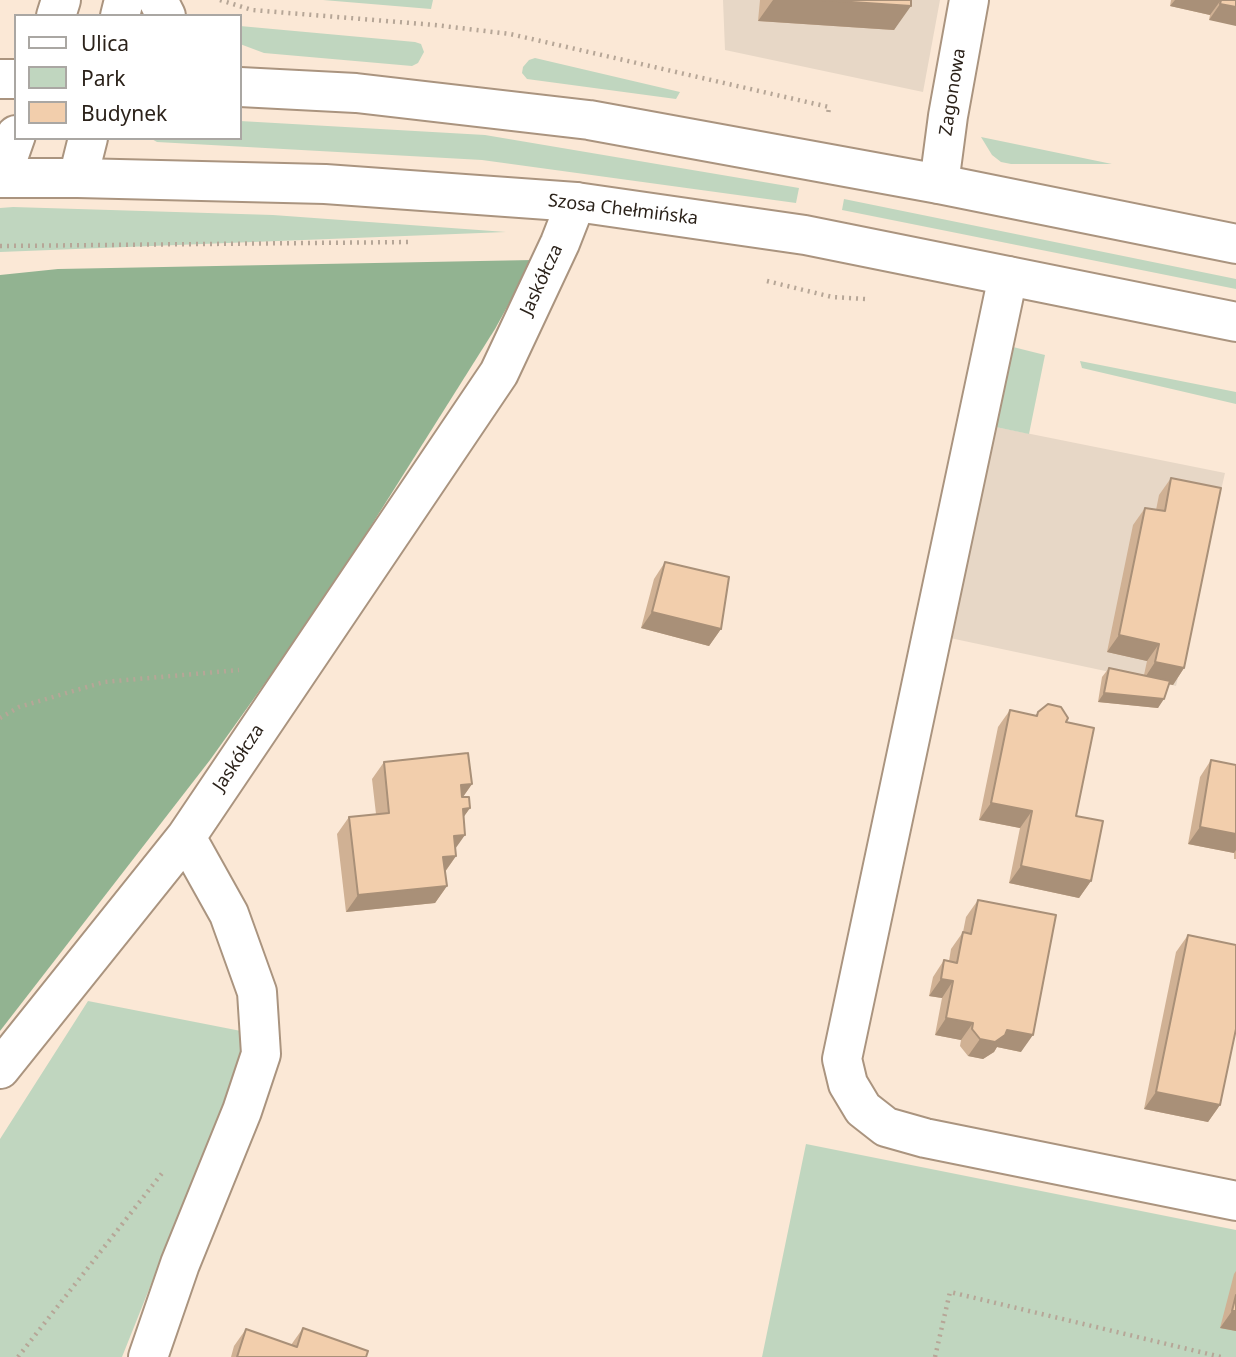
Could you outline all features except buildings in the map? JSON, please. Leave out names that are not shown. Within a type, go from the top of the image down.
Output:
[{"type":"street","name":"Zagonowa","points":[[940,184],[948,116],[969,0]]},
{"type":"street","points":[[248,83],[589,120],[940,184],[1236,244]]},
{"type":"street","points":[[1,178],[14,140]]},
{"type":"street","points":[[78,177],[87,140]]},
{"type":"street","name":"Szosa Chełmińska","points":[[1,178],[78,177],[325,184],[576,202],[805,235],[1236,322]]},
{"type":"street","name":"Jaskółcza","points":[[0,1069],[186,837],[499,373],[560,243],[576,202]]},
{"type":"street","points":[[1008,276],[842,1059],[845,1072],[848,1084],[863,1109],[886,1127],[925,1138],[1236,1202]]},
{"type":"street","points":[[148,1357],[180,1264],[242,1111],[261,1054],[257,992],[229,914],[186,837]]},
{"type":"path","points":[[0,246],[414,242]]},
{"type":"path","points":[[755,279],[832,297],[868,299]]},
{"type":"path","points":[[0,718],[19,707],[104,682],[303,664]]},
{"type":"path","points":[[18,1357],[168,1165]]},
{"type":"path","points":[[935,1357],[950,1292],[1221,1357]]},
{"type":"shaded area","points":[[723,0],[940,0],[923,92],[725,50]]},
{"type":"shaded area","points":[[991,426],[1225,473],[1176,686],[950,638]]},
{"type":"green space","points":[[323,0],[433,0],[431,9]]},
{"type":"green space","points":[[242,26],[415,42],[421,44],[424,52],[418,63],[412,66],[264,53],[242,45]]},
{"type":"green space","points":[[535,58],[680,92],[676,99],[527,79],[522,73],[523,67]]},
{"type":"green space","points":[[242,121],[485,135],[799,188],[796,203],[482,160],[154,140],[242,140]]},
{"type":"green space","points":[[981,137],[1112,164],[1001,162],[992,155]]},
{"type":"green space","points":[[844,199],[1236,279],[1236,289],[842,210]]},
{"type":"green space","points":[[0,208],[273,215],[506,232],[0,252]]},
{"type":"green space","points":[[533,260],[495,329],[325,599],[210,760],[0,1031],[0,275],[58,269]]},
{"type":"green space","points":[[1009,346],[1045,355],[1029,434],[991,426]]},
{"type":"green space","points":[[1080,361],[1236,392],[1236,404],[1082,368]]},
{"type":"green space","points":[[88,1001],[241,1031],[245,1049],[122,1357],[0,1357],[0,1139]]},
{"type":"green space","points":[[806,1144],[1236,1230],[1236,1357],[762,1357]]}]
